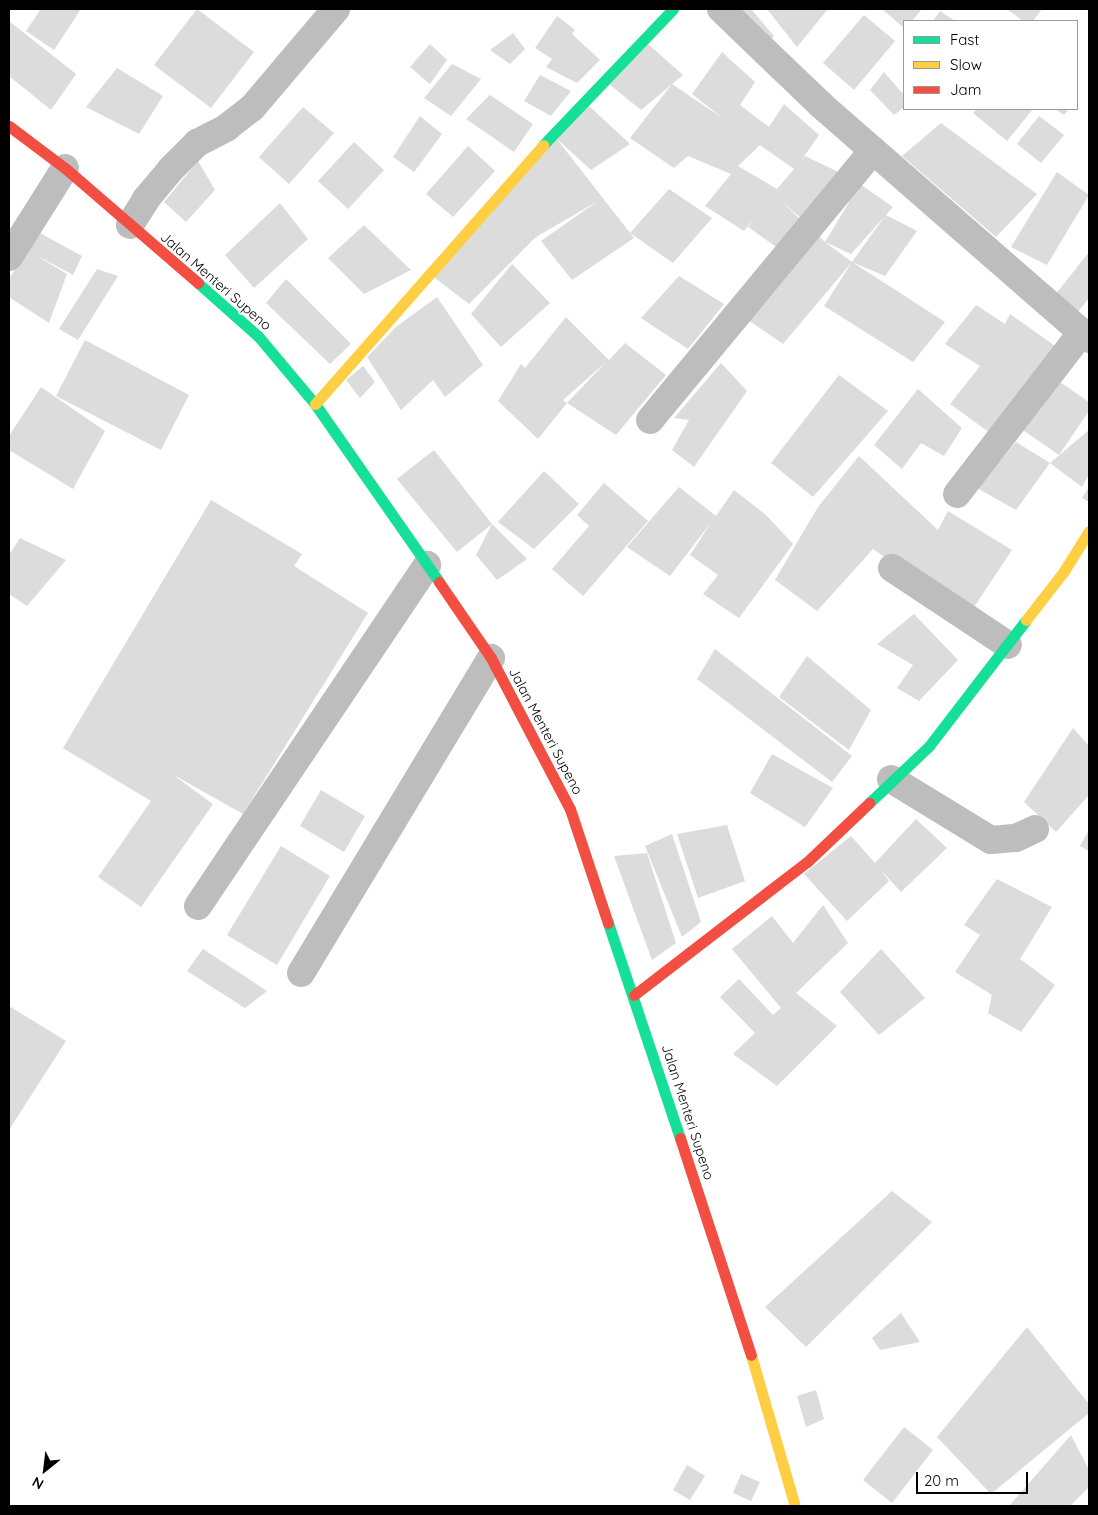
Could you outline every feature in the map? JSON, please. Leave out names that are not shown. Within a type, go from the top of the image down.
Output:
[{"type":"main road","points":[[315,404],[581,102],[674,9]]},
{"type":"main road","name":"Jalan Menteri Supeno","points":[[9,126],[64,168],[258,336],[315,404],[491,658],[570,808],[735,1301],[795,1506]]},
{"type":"main road","points":[[634,996],[807,862],[891,779],[929,746],[1008,645],[1089,531]]},
{"type":"street","points":[[130,225],[146,199],[171,169],[197,143],[226,128],[252,108],[336,9]]},
{"type":"street","points":[[721,9],[873,150],[1085,336],[957,494]]},
{"type":"street","points":[[650,420],[873,150]]},
{"type":"street","points":[[9,257],[64,168]]},
{"type":"street","points":[[198,906],[427,565]]},
{"type":"street","points":[[892,568],[1008,645]]},
{"type":"street","points":[[301,973],[491,658]]},
{"type":"street","points":[[891,779],[991,840],[1016,838],[1035,829]]},
{"type":"building","points":[[41,9],[81,9],[54,50],[26,31]]},
{"type":"building","points":[[197,9],[254,52],[211,108],[154,65]]},
{"type":"building","points":[[735,9],[751,9],[774,36],[767,44]]},
{"type":"building","points":[[767,9],[828,9],[797,47]]},
{"type":"building","points":[[882,9],[922,9],[913,20],[903,20],[903,27]]},
{"type":"building","points":[[1007,9],[1042,9],[1034,20],[1022,20]]},
{"type":"building","points":[[940,11],[954,20],[934,20]]},
{"type":"building","points":[[864,15],[895,41],[854,90],[823,63]]},
{"type":"building","points":[[557,16],[575,30],[572,34],[600,60],[577,83],[546,67],[552,59],[535,48]]},
{"type":"building","points":[[9,21],[76,74],[51,110],[9,76]]},
{"type":"building","points":[[513,33],[525,49],[510,64],[490,50]]},
{"type":"building","points":[[430,44],[447,60],[430,84],[410,67]]},
{"type":"building","points":[[648,44],[683,75],[641,110],[609,84]]},
{"type":"building","points":[[722,52],[755,82],[740,105],[769,127],[784,104],[819,135],[798,165],[805,156],[849,177],[809,225],[780,200],[806,225],[782,251],[748,227],[755,217],[744,231],[705,206],[731,174],[688,156],[674,168],[630,138],[672,84],[724,119],[692,94]],"holes":[[[760,145],[794,169],[777,189],[738,166]]]},
{"type":"building","points":[[452,64],[481,79],[451,116],[424,98]]},
{"type":"building","points":[[117,68],[163,96],[139,134],[86,107]]},
{"type":"building","points":[[884,72],[903,94],[903,108],[894,115],[870,90]]},
{"type":"building","points":[[540,75],[571,91],[551,116],[524,101]]},
{"type":"building","points":[[490,95],[533,124],[514,152],[466,119]]},
{"type":"building","points":[[588,105],[630,144],[591,170],[556,138]]},
{"type":"building","points":[[303,107],[334,133],[289,184],[259,157]]},
{"type":"building","points":[[976,110],[1032,110],[1007,141],[973,113]]},
{"type":"building","points":[[1056,110],[1068,110],[1064,115]]},
{"type":"building","points":[[420,116],[442,134],[414,172],[393,157]]},
{"type":"building","points":[[1039,116],[1064,135],[1041,163],[1017,144]]},
{"type":"building","points":[[941,123],[1037,194],[996,237],[902,156]]},
{"type":"building","points":[[556,138],[634,238],[572,280],[541,241],[598,201],[536,237],[469,304],[431,275]]},
{"type":"building","points":[[354,142],[384,170],[348,209],[318,181]]},
{"type":"building","points":[[468,146],[495,171],[453,217],[426,194]]},
{"type":"building","points":[[198,161],[215,190],[186,222],[164,202]]},
{"type":"building","points":[[1057,172],[1089,195],[1047,265],[1011,247]]},
{"type":"building","points":[[860,184],[893,207],[886,215],[917,231],[885,276],[852,262],[885,216],[851,254],[825,242]]},
{"type":"building","points":[[669,189],[712,218],[673,263],[630,233]]},
{"type":"building","points":[[280,203],[308,239],[254,288],[225,255]]},
{"type":"building","points":[[364,225],[411,270],[364,294],[328,258]]},
{"type":"building","points":[[811,228],[825,242],[852,262],[783,344],[748,320]]},
{"type":"building","points":[[38,232],[82,256],[73,275],[34,254],[67,274],[49,323],[9,297],[9,279]]},
{"type":"building","points":[[1089,252],[1089,298],[1077,313],[1055,295]]},
{"type":"building","points":[[852,262],[945,322],[913,362],[824,306]]},
{"type":"building","points":[[512,264],[550,303],[501,347],[471,314]]},
{"type":"building","points":[[97,269],[118,276],[78,340],[59,329]]},
{"type":"building","points":[[679,276],[724,304],[688,349],[641,318]]},
{"type":"building","points":[[286,279],[351,344],[330,364],[266,303]]},
{"type":"building","points":[[437,297],[483,365],[445,397],[433,380],[401,410],[367,357],[396,327]]},
{"type":"building","points":[[976,305],[1005,324],[1010,314],[1058,348],[993,435],[950,404],[980,366],[945,344]]},
{"type":"building","points":[[566,317],[609,360],[625,343],[666,375],[616,435],[567,403],[538,439],[498,401],[521,364],[525,368]],"holes":[[[606,362],[567,403],[563,400]]]},
{"type":"building","points":[[85,340],[189,395],[161,450],[56,396]]},
{"type":"building","points":[[721,363],[747,391],[694,467],[672,450],[689,420],[674,418]]},
{"type":"building","points":[[363,366],[375,382],[360,398],[346,380]]},
{"type":"building","points":[[839,375],[888,411],[813,497],[771,463]]},
{"type":"building","points":[[1051,376],[1089,402],[1089,411],[1059,455],[1017,426]]},
{"type":"building","points":[[41,387],[105,431],[73,489],[9,450],[9,436]]},
{"type":"building","points":[[918,389],[962,428],[944,456],[921,443],[902,469],[874,445]]},
{"type":"building","points":[[1089,430],[1089,474],[1082,487],[1050,463]]},
{"type":"building","points":[[1016,442],[1050,463],[1016,510],[977,488]]},
{"type":"building","points":[[434,450],[492,524],[457,552],[397,479]]},
{"type":"building","points":[[859,456],[938,530],[948,511],[1012,550],[968,616],[873,549],[817,611],[775,580],[818,507]]},
{"type":"building","points":[[544,471],[579,504],[534,549],[498,522]]},
{"type":"building","points":[[604,483],[648,521],[583,596],[552,569],[589,526],[577,515]]},
{"type":"building","points":[[679,487],[716,516],[734,490],[766,515],[793,544],[739,618],[703,594],[718,575],[690,555],[712,521],[670,576],[627,547]]},
{"type":"building","points":[[1089,487],[1089,502],[1082,498]]},
{"type":"building","points":[[211,500],[302,554],[294,566],[368,613],[243,814],[172,774],[213,804],[141,907],[98,877],[151,801],[63,748]]},
{"type":"building","points":[[492,524],[527,559],[497,580],[476,555]]},
{"type":"building","points":[[20,538],[66,560],[27,606],[9,594],[9,555]]},
{"type":"building","points":[[914,614],[958,660],[919,701],[897,688],[913,665],[877,644]]},
{"type":"building","points":[[715,649],[852,756],[832,782],[697,679]]},
{"type":"building","points":[[807,656],[871,710],[849,750],[779,697]]},
{"type":"building","points":[[1073,728],[1089,746],[1089,795],[1056,832],[1024,802]]},
{"type":"building","points":[[772,754],[833,788],[805,827],[750,793]]},
{"type":"building","points":[[321,790],[365,816],[344,852],[300,826]]},
{"type":"building","points":[[916,819],[947,848],[901,892],[880,869],[889,881],[847,921],[804,874],[851,836],[875,863]]},
{"type":"building","points":[[727,825],[745,881],[698,898],[677,834]]},
{"type":"building","points":[[1089,830],[1089,851],[1080,846]]},
{"type":"building","points":[[672,834],[701,922],[682,937],[645,846]]},
{"type":"building","points":[[281,846],[330,876],[277,965],[227,935]]},
{"type":"building","points":[[647,853],[676,943],[652,960],[614,856]]},
{"type":"building","points":[[997,879],[1052,907],[1020,959],[1055,985],[1021,1032],[988,1013],[992,995],[955,972],[980,935],[964,925]]},
{"type":"building","points":[[823,905],[848,943],[796,993],[837,1026],[777,1086],[733,1054],[755,1033],[720,997],[739,979],[773,1015],[781,1008],[732,949],[772,916],[793,943]]},
{"type":"building","points":[[203,949],[267,991],[245,1008],[187,971]]},
{"type":"building","points":[[881,949],[925,998],[879,1035],[840,992]]},
{"type":"building","points":[[9,1006],[66,1041],[9,1130]]},
{"type":"building","points":[[892,1191],[932,1222],[806,1347],[765,1307]]},
{"type":"building","points":[[901,1313],[920,1342],[880,1350],[872,1338]]},
{"type":"building","points":[[1027,1327],[1089,1404],[1089,1413],[991,1494],[937,1437]]},
{"type":"building","points":[[816,1390],[824,1419],[806,1427],[797,1396]]},
{"type":"building","points":[[904,1427],[933,1450],[892,1503],[863,1480]]},
{"type":"building","points":[[1071,1435],[1089,1470],[1089,1487],[1070,1506],[1009,1506]]},
{"type":"building","points":[[687,1465],[705,1476],[690,1500],[673,1490]]},
{"type":"building","points":[[741,1474],[760,1482],[751,1501],[733,1493]]},
{"type":"traffic: fast","points":[[543,145],[673,9]]},
{"type":"traffic: fast","points":[[198,283],[258,336],[315,404],[439,582]]},
{"type":"traffic: fast","points":[[869,803],[929,746],[1026,620]]},
{"type":"traffic: fast","points":[[608,923],[680,1138]]},
{"type":"traffic: slow","points":[[315,404],[543,145]]},
{"type":"traffic: slow","points":[[1026,620],[1064,571],[1089,531]]},
{"type":"traffic: slow","points":[[751,1355],[795,1506]]},
{"type":"traffic: jam","points":[[9,126],[65,168],[198,283]]},
{"type":"traffic: jam","points":[[439,582],[491,658],[570,809],[608,923]]},
{"type":"traffic: jam","points":[[634,995],[807,862],[869,803]]},
{"type":"traffic: jam","points":[[680,1138],[751,1355]]}]
